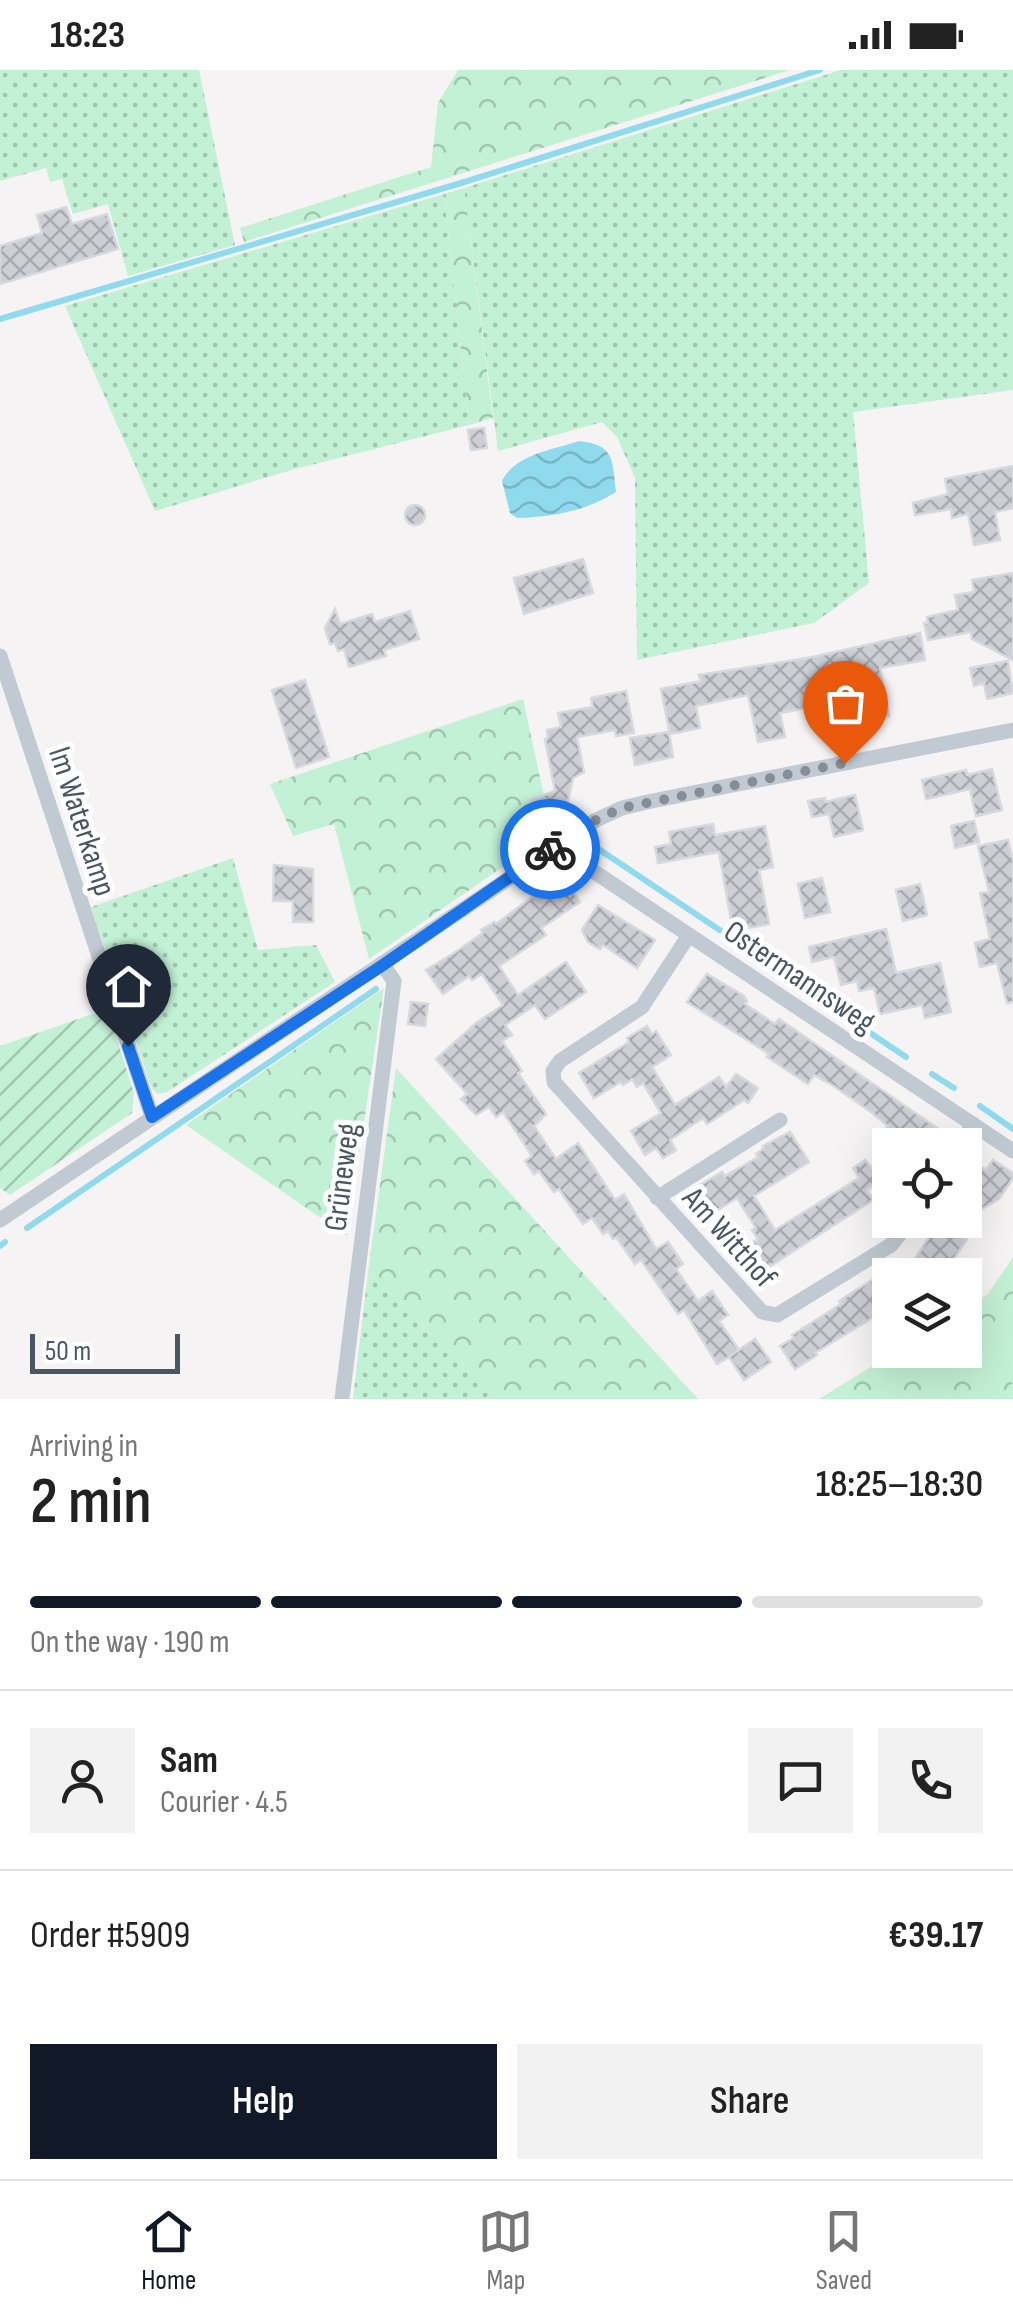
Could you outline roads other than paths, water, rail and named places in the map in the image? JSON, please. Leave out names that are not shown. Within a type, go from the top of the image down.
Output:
[{"type":"street","name":"Im Waterkamp","points":[[0,656],[152,1117]]},
{"type":"street","points":[[0,1220],[596,820],[652,800],[1012,734]]},
{"type":"street","name":"Ostermannsweg","points":[[560,842],[569,855],[1013,1151]]},
{"type":"street","name":"Am Witthof","points":[[689,935],[642,1007],[560,1061],[553,1071],[554,1082],[762,1312],[778,1315],[897,1238]]},
{"type":"street","name":"Grüneweg","points":[[342,1399],[394,981],[383,965]]},
{"type":"street","name":"Am Witthof","points":[[657,1198],[780,1120]]},
{"type":"street","points":[[971,1128],[973,1124]]},
{"type":"water","points":[[579,441],[600,446],[610,456],[616,492],[593,504],[556,514],[517,518],[510,513],[502,481],[508,472],[536,454]]},
{"type":"waterway","points":[[0,319],[458,184],[820,70]]},
{"type":"waterway","points":[[597,848],[730,937]]},
{"type":"waterway","points":[[772,966],[805,988]]},
{"type":"waterway","points":[[27,1228],[376,989]]},
{"type":"waterway","points":[[830,1006],[906,1057]]},
{"type":"waterway","points":[[932,1074],[954,1088]]},
{"type":"waterway","points":[[980,1106],[1013,1129]]},
{"type":"waterway","points":[[0,1246],[5,1242]]}]
